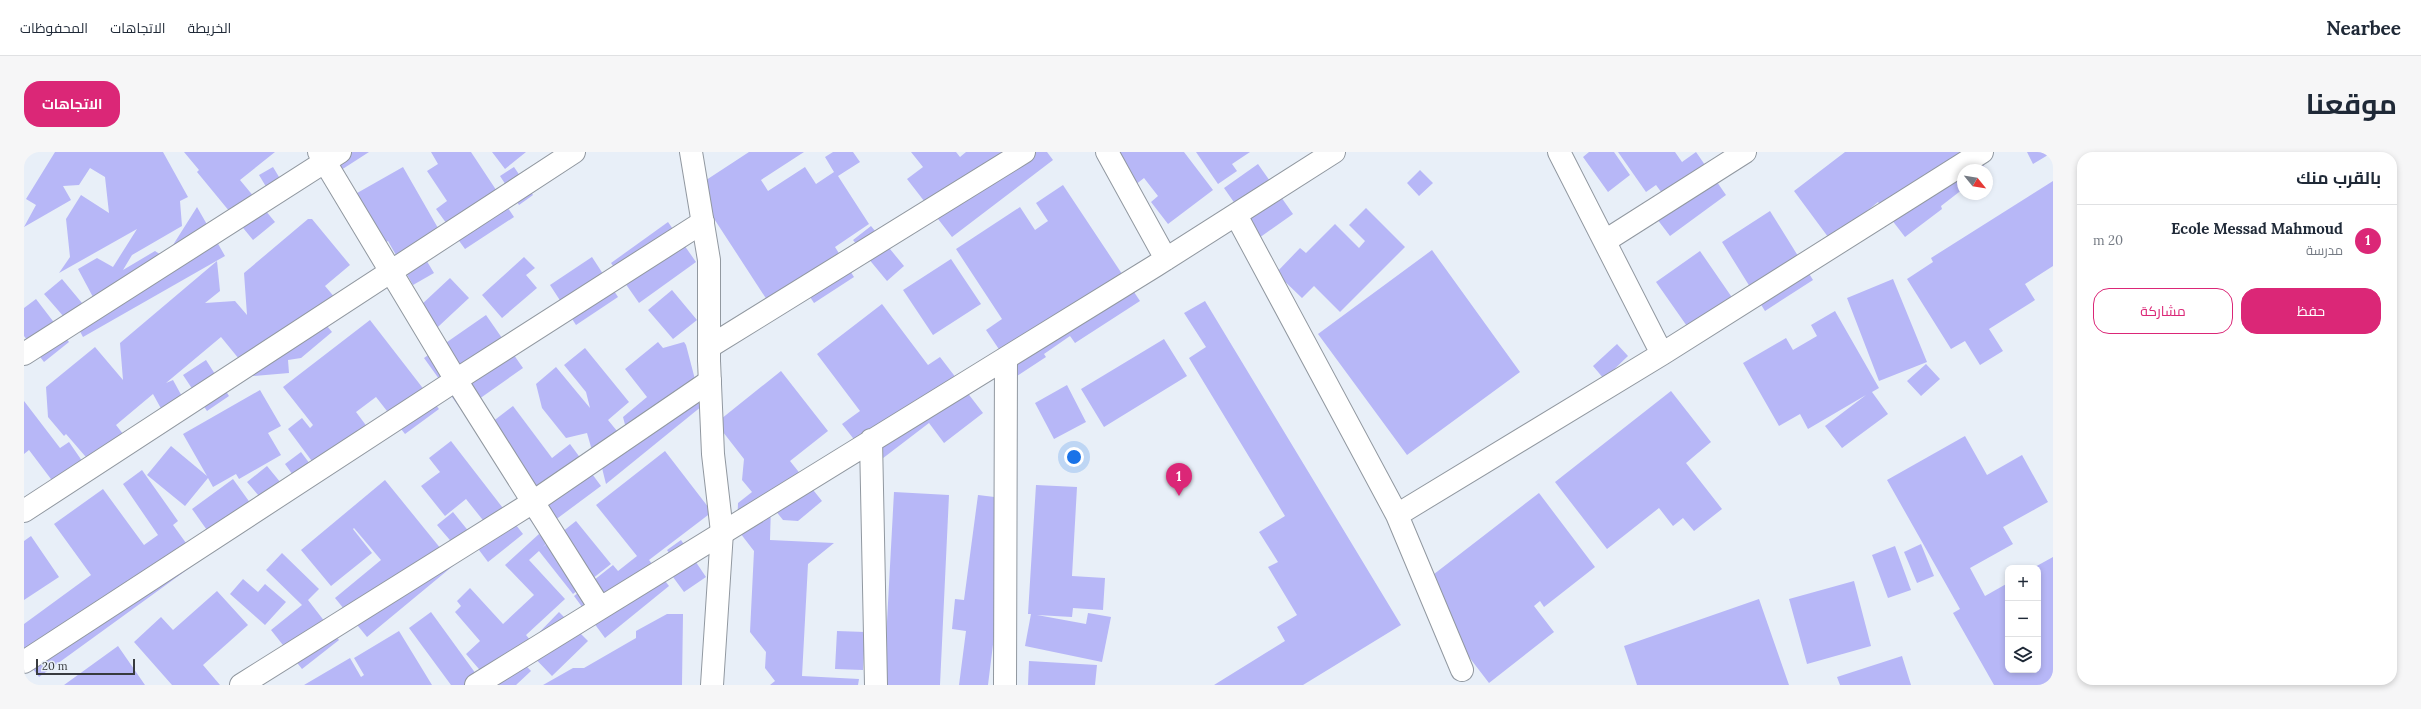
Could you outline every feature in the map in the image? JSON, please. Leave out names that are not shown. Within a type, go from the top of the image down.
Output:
[{"type":"street","points":[[24,511],[574,152]]},
{"type":"street","points":[[691,152],[709,260],[709,347],[713,454],[722,532],[712,685]]},
{"type":"street","points":[[709,347],[1024,152]]},
{"type":"street","points":[[1107,152],[1166,259]]},
{"type":"street","points":[[476,685],[1166,259],[1334,152]]},
{"type":"street","points":[[1559,152],[1662,354]]},
{"type":"street","points":[[1604,241],[1745,152]]},
{"type":"street","points":[[1397,515],[1662,354],[1982,152]]},
{"type":"street","points":[[24,354],[328,155],[390,271],[456,380],[600,608]]},
{"type":"street","points":[[1236,215],[1397,515],[1462,670]]},
{"type":"street","points":[[24,662],[456,380],[703,222]]},
{"type":"street","points":[[1005,685],[1006,358]]},
{"type":"street","points":[[241,685],[533,502],[710,381]]},
{"type":"street","points":[[871,440],[876,685]]},
{"type":"building","points":[[55,152],[163,152],[188,197],[180,201],[182,226],[132,255],[123,270],[155,251],[175,264],[173,245],[197,207],[225,256],[83,337],[76,324],[93,297],[78,269],[97,258],[113,267],[137,229],[59,273],[70,257],[66,219],[81,195],[109,213],[105,177],[90,168],[79,185],[63,186],[71,200],[24,227],[36,205],[26,199]]},
{"type":"building","points":[[184,152],[275,152],[240,180],[275,222],[253,240],[197,172],[199,170]]},
{"type":"building","points":[[324,152],[369,152],[338,172]]},
{"type":"building","points":[[431,152],[471,152],[514,217],[465,249],[436,209],[447,201],[427,171],[438,164]]},
{"type":"building","points":[[492,152],[526,152],[505,169]]},
{"type":"building","points":[[749,152],[804,152],[761,180],[768,191],[805,167],[816,184],[834,172],[825,157],[833,152],[853,152],[860,162],[838,176],[869,224],[835,247],[854,277],[814,303],[798,279],[767,300],[694,188]]},
{"type":"building","points":[[911,152],[956,152],[960,157],[966,152],[1047,152],[1053,160],[952,237],[907,179],[923,167]]},
{"type":"building","points":[[1111,152],[1184,152],[1213,190],[1168,224],[1151,202],[1158,196],[1144,178],[1125,193]]},
{"type":"building","points":[[1196,152],[1250,152],[1232,164],[1237,171],[1218,184]]},
{"type":"building","points":[[1589,152],[1614,152],[1630,175],[1608,192],[1583,157]]},
{"type":"building","points":[[1618,152],[1675,152],[1682,162],[1696,152],[1726,195],[1670,236],[1657,219],[1673,208],[1656,185],[1646,192]]},
{"type":"building","points":[[1845,152],[1974,152],[1983,164],[1957,164],[1957,194],[1941,206],[1942,209],[1905,237],[1878,202],[1861,216],[1834,245],[1794,191]]},
{"type":"building","points":[[2027,152],[2053,152],[2033,164]]},
{"type":"building","points":[[1258,164],[1293,214],[1259,238],[1224,188]]},
{"type":"building","points":[[273,167],[288,192],[274,200],[259,175]]},
{"type":"building","points":[[403,167],[442,235],[419,248],[434,273],[413,285],[388,241],[371,251],[343,201]]},
{"type":"building","points":[[514,167],[533,195],[519,205],[500,176]]},
{"type":"building","points":[[1420,170],[1433,183],[1419,196],[1407,183]]},
{"type":"building","points":[[2053,181],[2053,266],[2025,284],[2035,300],[1989,329],[2003,351],[1980,365],[1965,341],[1951,349],[1907,279],[1933,262],[1931,258]]},
{"type":"building","points":[[1063,185],[1140,301],[1075,343],[1070,336],[1044,354],[1046,357],[1017,376],[986,330],[1002,319],[956,249],[1020,207],[1035,230],[1048,221],[1036,203]]},
{"type":"building","points":[[1366,208],[1405,247],[1340,312],[1314,286],[1302,298],[1276,273],[1300,248],[1306,253],[1335,224],[1359,248],[1365,241],[1349,225]]},
{"type":"building","points":[[1770,211],[1813,280],[1765,311],[1722,242]]},
{"type":"building","points":[[308,219],[312,219],[350,265],[325,286],[336,299],[318,315],[332,332],[301,358],[288,360],[289,373],[253,376],[221,337],[166,383],[173,380],[190,411],[169,423],[153,394],[116,425],[131,444],[98,471],[66,434],[64,436],[48,417],[46,387],[95,347],[123,380],[120,343],[217,261],[220,291],[205,303],[235,301],[247,315],[244,273]]},
{"type":"building","points":[[668,222],[696,262],[639,303],[611,263]]},
{"type":"building","points":[[871,226],[904,266],[887,281],[853,240]]},
{"type":"building","points":[[1432,250],[1520,372],[1407,455],[1318,334]]},
{"type":"building","points":[[1700,251],[1740,309],[1696,339],[1656,282]]},
{"type":"building","points":[[524,257],[535,268],[526,275],[537,288],[502,318],[482,295]]},
{"type":"building","points":[[592,257],[618,297],[576,325],[550,285]]},
{"type":"building","points":[[951,259],[981,304],[933,335],[903,290]]},
{"type":"building","points":[[450,278],[469,298],[425,339],[406,319]]},
{"type":"building","points":[[62,279],[82,303],[64,317],[44,294]]},
{"type":"building","points":[[1893,279],[1927,362],[1879,381],[1847,298]]},
{"type":"building","points":[[672,290],[697,320],[673,339],[648,310]]},
{"type":"building","points":[[36,299],[69,342],[44,362],[24,336],[24,308]]},
{"type":"building","points":[[1205,301],[1401,625],[1303,685],[1214,685],[1285,641],[1277,627],[1297,615],[1268,567],[1278,562],[1259,532],[1285,516],[1189,358],[1206,347],[1184,313]]},
{"type":"building","points":[[882,304],[928,365],[940,357],[983,413],[944,443],[929,423],[874,465],[842,424],[860,411],[817,354]]},
{"type":"building","points":[[1835,311],[1879,388],[1872,392],[1888,414],[1842,448],[1825,426],[1866,395],[1808,429],[1800,414],[1779,426],[1743,363],[1786,338],[1793,350],[1817,336],[1811,325]]},
{"type":"building","points":[[486,315],[523,368],[462,411],[424,358]]},
{"type":"building","points":[[370,320],[439,409],[405,434],[376,397],[356,412],[371,432],[320,472],[288,429],[302,418],[310,428],[313,425],[283,387]]},
{"type":"building","points":[[1164,339],[1187,376],[1104,427],[1081,389]]},
{"type":"building","points":[[658,342],[663,348],[684,342],[702,406],[606,484],[599,456],[591,447],[587,433],[566,438],[542,408],[536,384],[556,367],[590,408],[586,392],[564,365],[585,348],[629,402],[608,420],[631,448],[623,417],[647,397],[625,369]]},
{"type":"building","points":[[1617,344],[1628,356],[1604,379],[1593,366]]},
{"type":"building","points":[[206,360],[229,396],[207,411],[183,375]]},
{"type":"building","points":[[1926,364],[1940,379],[1921,396],[1907,381]]},
{"type":"building","points":[[781,371],[828,431],[790,461],[822,501],[798,521],[783,520],[771,505],[770,540],[834,543],[808,564],[802,676],[859,679],[858,685],[770,685],[775,681],[765,668],[766,652],[750,632],[754,551],[737,529],[738,503],[752,492],[742,480],[744,459],[716,423]]},
{"type":"building","points":[[1067,385],[1086,422],[1054,439],[1035,403]]},
{"type":"building","points":[[260,390],[281,426],[268,433],[281,455],[239,479],[236,474],[213,487],[208,478],[185,506],[147,475],[171,446],[207,476],[183,434]]},
{"type":"building","points":[[1671,391],[1711,442],[1686,463],[1722,509],[1694,531],[1683,518],[1673,526],[1659,508],[1607,549],[1555,482]]},
{"type":"building","points":[[24,401],[60,448],[69,442],[89,471],[60,491],[29,450],[24,454]]},
{"type":"building","points":[[513,406],[552,458],[570,444],[601,486],[539,532],[520,506],[533,497],[483,429]]},
{"type":"building","points":[[1965,436],[1987,475],[2022,455],[2048,502],[2003,527],[2013,544],[1970,568],[1985,596],[2005,585],[2005,673],[2041,673],[2041,565],[2038,565],[2053,557],[2053,685],[1994,685],[1953,613],[1960,609],[1887,480]]},
{"type":"building","points":[[451,441],[523,534],[488,562],[470,538],[486,524],[466,499],[445,516],[421,486],[440,472],[429,458]]},
{"type":"building","points":[[665,451],[712,512],[649,560],[669,586],[605,638],[574,596],[613,565],[618,571],[637,556],[596,505]]},
{"type":"building","points":[[301,452],[322,480],[305,492],[285,464]]},
{"type":"building","points":[[267,466],[290,494],[271,510],[247,482]]},
{"type":"building","points":[[142,470],[178,521],[173,525],[199,561],[39,677],[24,657],[24,624],[91,575],[54,524],[103,489],[144,545],[158,535],[123,484]]},
{"type":"building","points":[[233,479],[261,518],[219,547],[192,509]]},
{"type":"building","points":[[385,480],[454,565],[367,637],[335,598],[381,560],[354,528],[353,529],[372,553],[331,586],[301,550]]},
{"type":"building","points":[[1036,485],[1077,487],[1072,576],[1105,578],[1103,610],[1073,608],[1072,617],[1037,615],[1086,624],[1088,613],[1111,617],[1102,662],[1025,646],[1031,614],[1028,614]]},
{"type":"building","points":[[894,492],[949,495],[940,685],[879,685],[882,640],[886,640]]},
{"type":"building","points":[[1539,493],[1595,567],[1544,607],[1540,601],[1534,606],[1554,632],[1489,683],[1416,588]]},
{"type":"building","points":[[978,495],[1011,499],[988,685],[959,685],[966,631],[952,629],[955,599],[964,600]]},
{"type":"building","points":[[453,512],[470,533],[455,546],[437,525]]},
{"type":"building","points":[[576,521],[611,564],[573,594],[539,551],[529,560],[565,599],[526,635],[531,641],[559,612],[588,641],[552,676],[525,648],[517,656],[531,671],[516,685],[489,685],[485,676],[466,654],[480,641],[455,612],[461,606],[457,601],[470,588],[503,624],[534,595],[505,565],[539,534],[547,543],[543,547]]},
{"type":"building","points":[[31,536],[59,577],[24,600],[24,541]]},
{"type":"building","points":[[681,540],[706,577],[684,592],[673,577],[682,571],[667,550]]},
{"type":"building","points":[[1921,544],[1934,576],[1917,583],[1904,552]]},
{"type":"building","points":[[1895,546],[1911,590],[1888,598],[1872,555]]},
{"type":"building","points":[[282,553],[319,589],[308,600],[339,640],[302,669],[271,630],[302,605],[266,570]]},
{"type":"building","points":[[243,579],[258,592],[265,584],[286,602],[265,625],[230,594]]},
{"type":"building","points":[[1854,581],[1871,646],[1807,664],[1789,599]]},
{"type":"building","points":[[217,591],[248,625],[203,665],[220,685],[172,685],[134,642],[161,617],[173,630]]},
{"type":"building","points":[[1759,599],[1789,685],[1637,685],[1624,646]]},
{"type":"building","points":[[431,612],[484,685],[451,685],[409,628]]},
{"type":"building","points":[[667,614],[683,614],[682,685],[543,685],[573,668],[584,668],[636,638],[636,631]]},
{"type":"building","points":[[399,631],[432,685],[304,685],[350,658],[361,677],[364,675],[354,658]]},
{"type":"building","points":[[837,631],[865,632],[863,670],[835,669]]},
{"type":"building","points":[[118,646],[145,685],[64,685]]},
{"type":"building","points":[[1902,656],[1911,685],[1840,685],[1837,677]]},
{"type":"building","points":[[1029,661],[1097,665],[1095,685],[1028,685]]},
{"type":"place","name":"Ecole Messad Mahmoud","points":[[1179,496]]}]
